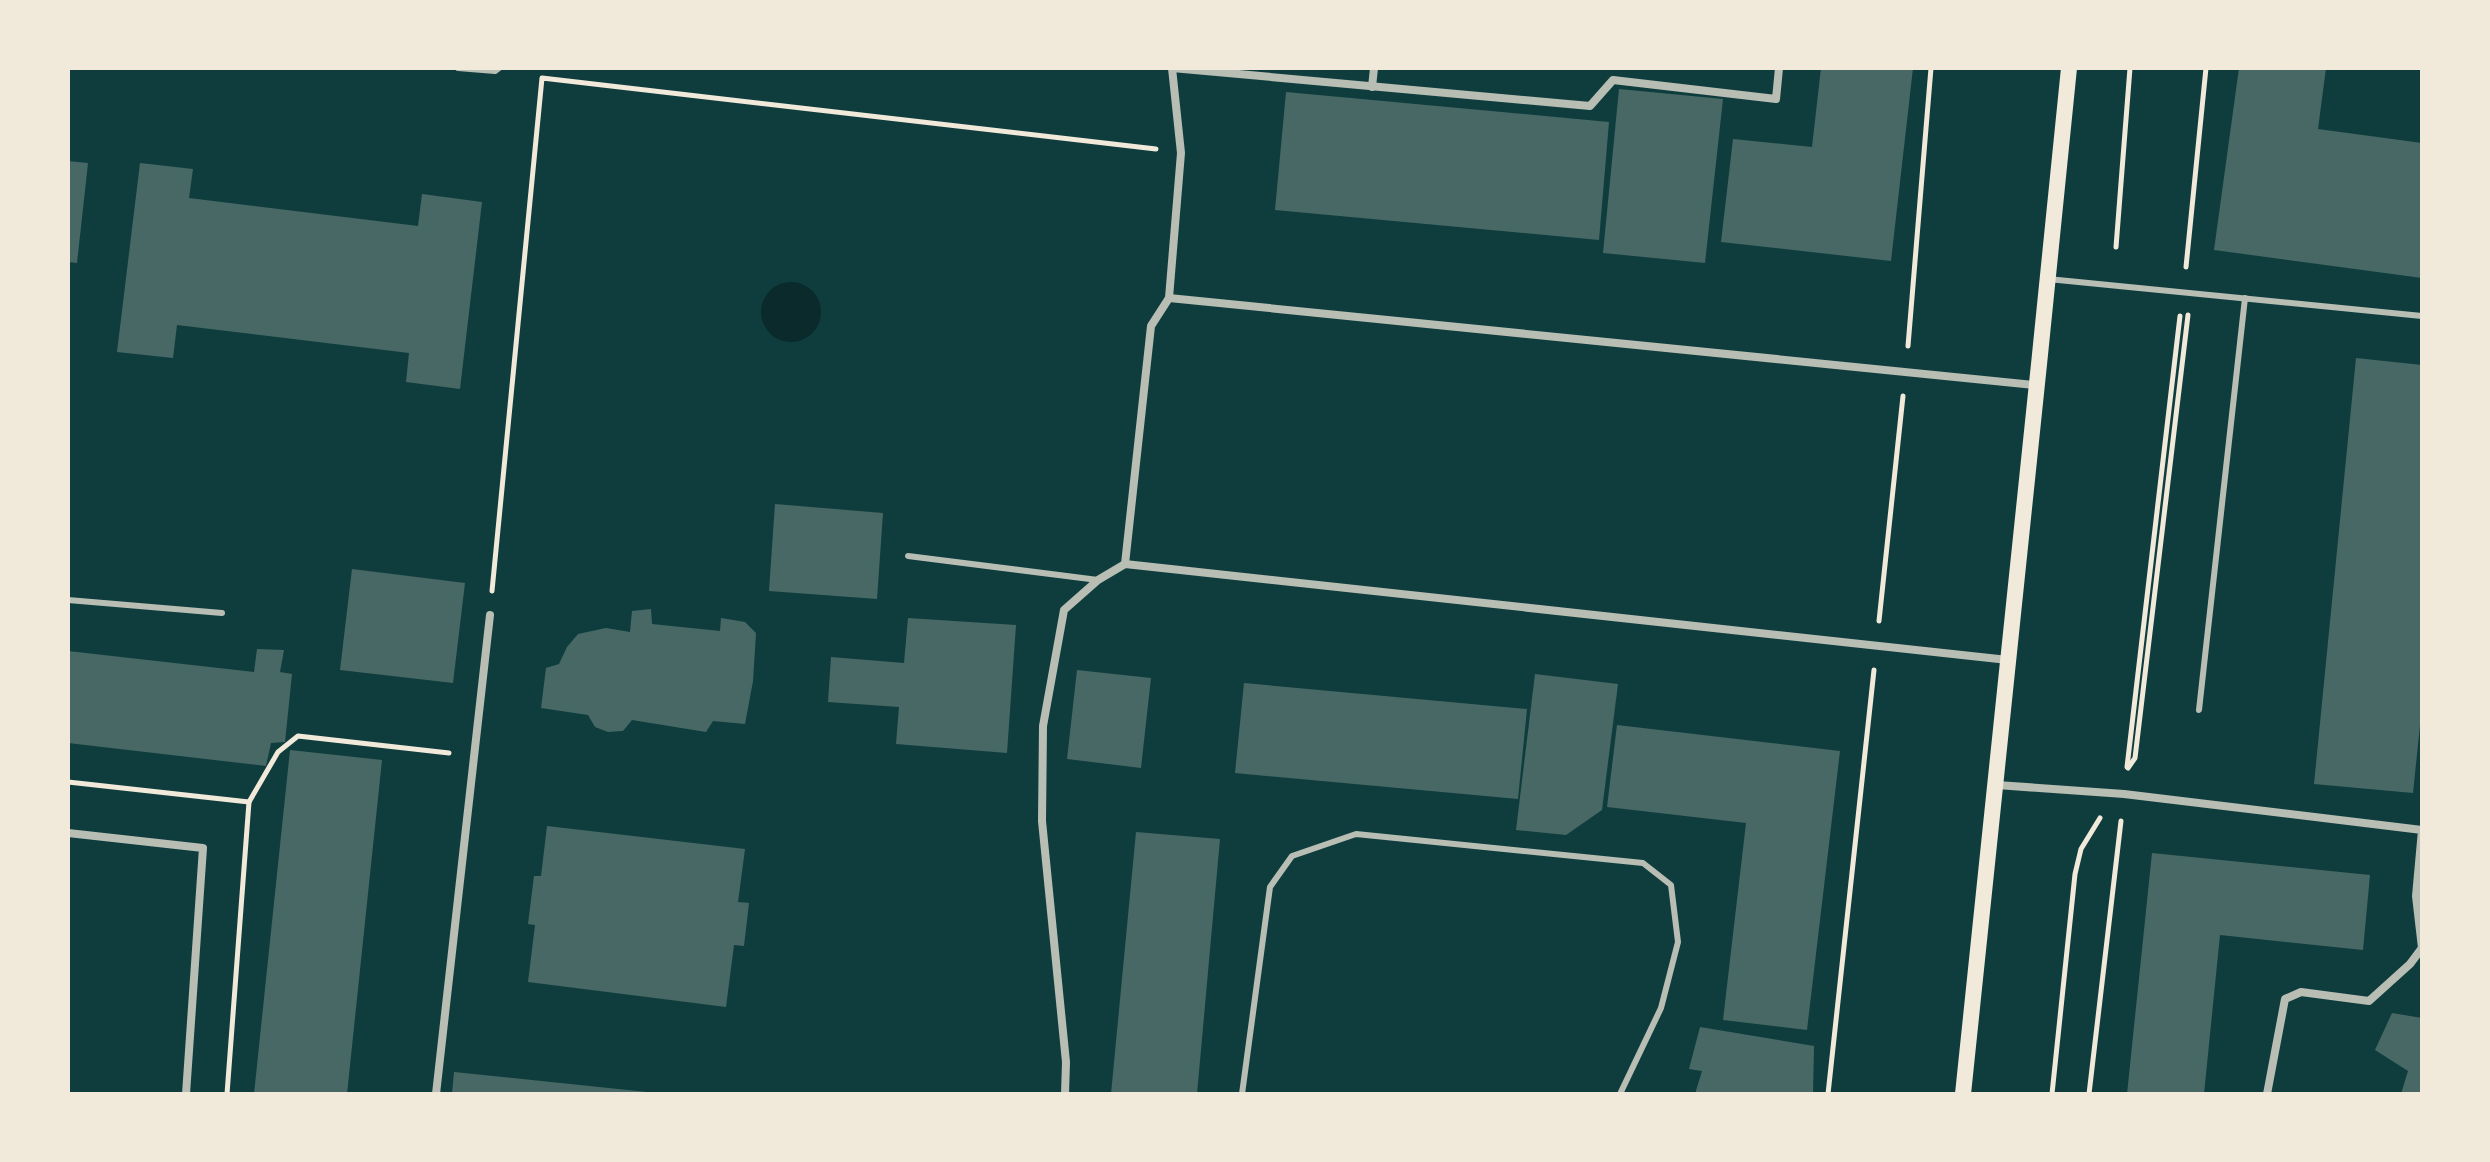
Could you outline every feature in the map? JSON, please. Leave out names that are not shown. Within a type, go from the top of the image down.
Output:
[{"type":"main road","points":[[1963,1094],[2069,68]]},
{"type":"street","points":[[1125,564],[1151,326],[1169,298],[1181,153],[1172,68],[1590,106],[1613,80],[1776,99],[1779,68]]},
{"type":"street","points":[[1372,87],[1374,68]]},
{"type":"street","points":[[1169,298],[2035,385]]},
{"type":"street","points":[[1065,1094],[1066,1062],[1042,821],[1043,726],[1064,610],[1098,580],[1125,564],[2008,660]]},
{"type":"street","points":[[436,1094],[490,615]]},
{"type":"street","points":[[1997,785],[2124,794],[2422,829],[2416,896],[2422,948],[2410,964],[2369,1001],[2301,992],[2285,999],[2267,1094]]},
{"type":"street","points":[[68,833],[203,848],[186,1094]]},
{"type":"lane","points":[[458,68],[495,71],[499,68]]},
{"type":"lane","points":[[2048,279],[2422,316]]},
{"type":"lane","points":[[2199,710],[2245,298]]},
{"type":"lane","points":[[908,556],[1098,580]]},
{"type":"lane","points":[[68,600],[222,613]]},
{"type":"lane","points":[[1242,1094],[1270,887],[1292,856],[1356,834],[1643,863],[1671,885],[1678,942],[1661,1008],[1620,1094]]},
{"type":"path","points":[[1828,1094],[1905,374],[1931,68]]},
{"type":"path","points":[[2116,247],[2130,68]]},
{"type":"path","points":[[2089,1094],[2183,292],[2206,68]]},
{"type":"path","points":[[490,615],[542,78],[1181,153]]},
{"type":"path","points":[[2127,769],[2135,758],[2188,314]]},
{"type":"path","points":[[227,1094],[249,802],[278,752],[298,736],[474,756]]},
{"type":"path","points":[[68,782],[249,802]]},
{"type":"path","points":[[2052,1094],[2075,874],[2081,849],[2114,793]]},
{"type":"water","points":[[791,282],[803,284],[812,291],[819,300],[819,324],[812,333],[803,340],[791,342],[779,340],[770,333],[763,324],[761,312],[763,300],[770,291],[779,284]]},
{"type":"building","points":[[1821,68],[1913,68],[1891,261],[1721,242],[1733,139],[1812,147]]},
{"type":"building","points":[[2239,68],[2326,68],[2318,129],[2422,143],[2422,278],[2214,250]]},
{"type":"building","points":[[1619,89],[1723,99],[1705,263],[1603,253]]},
{"type":"building","points":[[1286,92],[1609,122],[1599,240],[1275,210]]},
{"type":"building","points":[[68,161],[88,163],[77,263],[68,262]]},
{"type":"building","points":[[140,163],[193,169],[189,198],[418,226],[422,194],[482,202],[460,389],[406,382],[409,353],[177,325],[173,358],[117,352]]},
{"type":"building","points":[[2356,358],[2422,365],[2422,706],[2413,793],[2314,784]]},
{"type":"building","points":[[775,504],[883,513],[877,599],[769,591]]},
{"type":"building","points":[[352,569],[465,583],[453,683],[340,670]]},
{"type":"building","points":[[651,609],[652,624],[720,631],[721,618],[745,622],[756,633],[753,681],[745,724],[713,721],[706,732],[632,720],[623,731],[608,732],[595,727],[588,715],[541,708],[546,668],[559,664],[578,634],[606,628],[630,632],[632,611]]},
{"type":"building","points":[[908,618],[1016,625],[1007,753],[896,744],[899,707],[828,702],[831,657],[904,663]]},
{"type":"building","points":[[257,649],[284,650],[280,672],[292,674],[285,742],[271,743],[266,766],[68,743],[68,651],[254,672]]},
{"type":"building","points":[[1077,670],[1151,678],[1141,768],[1067,759]]},
{"type":"building","points":[[1535,674],[1618,684],[1602,810],[1566,835],[1516,830]]},
{"type":"building","points":[[1244,683],[1527,709],[1518,799],[1235,773]]},
{"type":"building","points":[[1617,725],[1840,751],[1807,1030],[1723,1020],[1746,823],[1607,807]]},
{"type":"building","points":[[290,750],[382,760],[347,1094],[254,1094]]},
{"type":"building","points":[[547,826],[745,849],[738,902],[749,903],[744,946],[734,945],[726,1007],[528,982],[535,925],[528,924],[534,876],[541,876]]},
{"type":"building","points":[[1136,832],[1220,839],[1197,1094],[1111,1094]]},
{"type":"building","points":[[2152,853],[2370,875],[2363,950],[2220,935],[2204,1094],[2127,1094]]},
{"type":"building","points":[[2392,1013],[2422,1018],[2422,1094],[2401,1094],[2408,1071],[2375,1050]]},
{"type":"building","points":[[1700,1027],[1814,1046],[1813,1094],[1695,1094],[1702,1071],[1689,1069]]},
{"type":"building","points":[[454,1072],[647,1092],[647,1094],[452,1094]]}]
